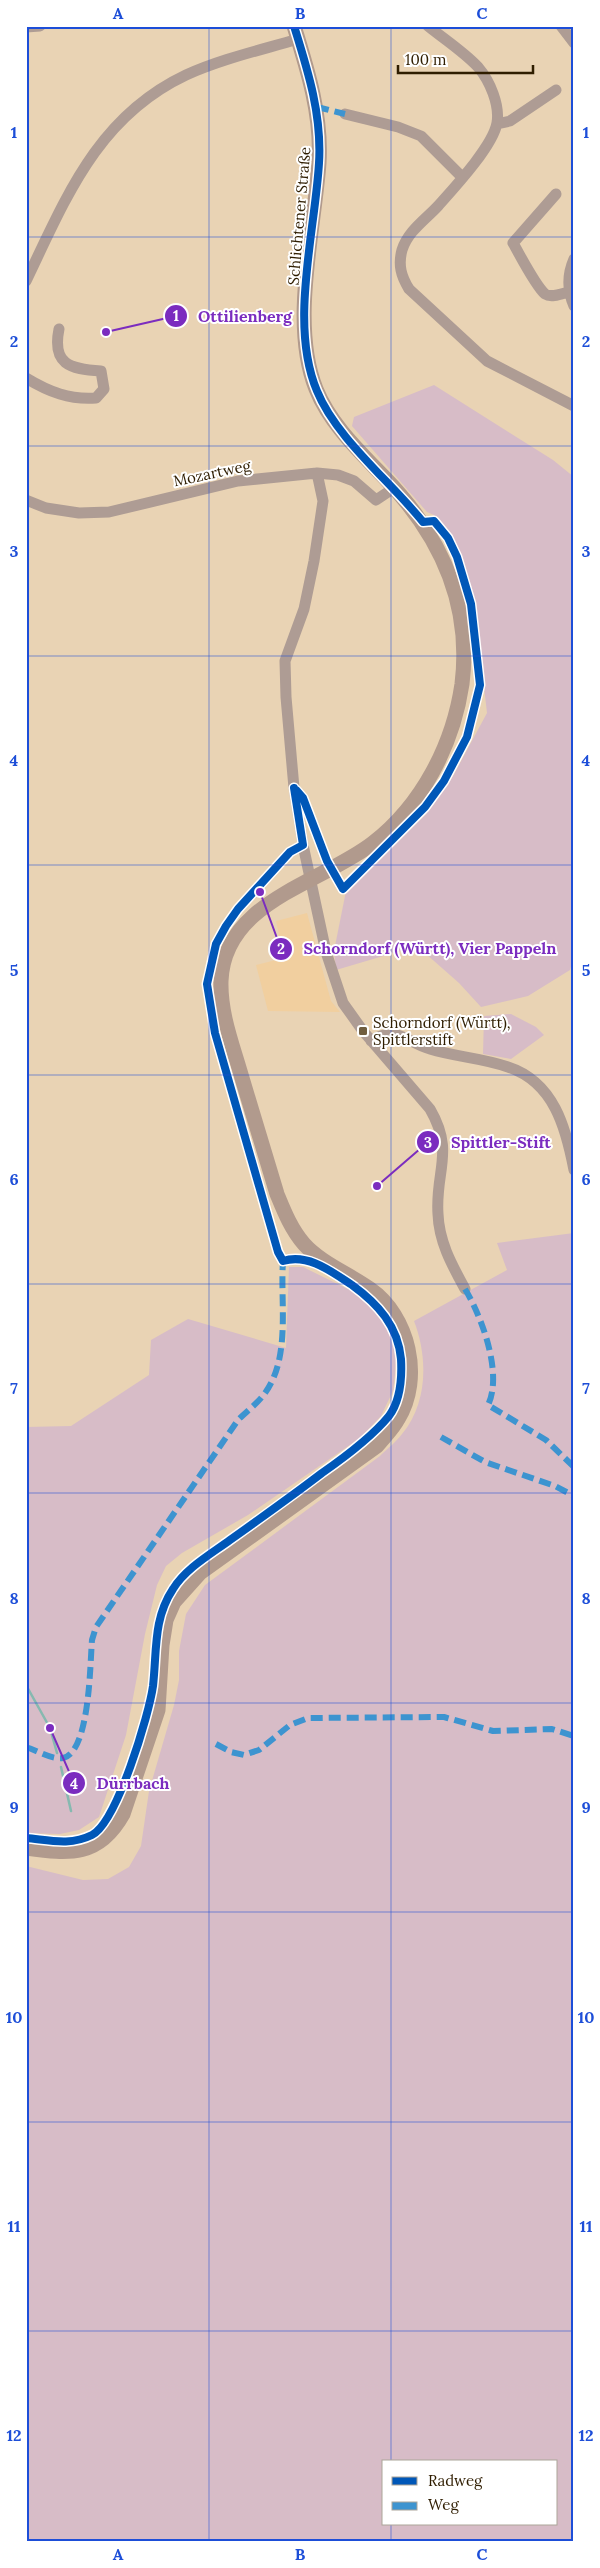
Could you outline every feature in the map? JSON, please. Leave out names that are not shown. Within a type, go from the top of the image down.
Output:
[{"type":"main road","name":"Schlichtener Straße","points":[[26,1848],[66,1853],[85,1850],[101,1842],[114,1830],[123,1814],[158,1710],[162,1645],[166,1620],[174,1602],[200,1573],[376,1446],[398,1419],[406,1401],[410,1378],[409,1355],[402,1328],[391,1310],[372,1290],[305,1245],[289,1222],[276,1194],[223,1010],[221,978],[227,956],[241,929],[267,903],[366,848],[400,817],[426,784],[441,756],[452,726],[462,681],[463,652],[458,601],[444,559],[434,539],[394,488],[336,424],[317,392],[310,370],[306,344],[306,276],[319,162],[319,126],[317,107],[296,33]]},
{"type":"street","points":[[26,28],[40,26]]},
{"type":"street","points":[[428,26],[478,67],[491,88],[497,108],[497,124],[483,152],[409,235],[402,249],[400,263],[402,277],[409,289],[487,361],[574,406]]},
{"type":"street","points":[[561,26],[574,42]]},
{"type":"street","points":[[26,281],[74,181],[114,127],[129,112],[185,76],[296,33]]},
{"type":"street","points":[[497,124],[510,121],[556,90]]},
{"type":"street","points":[[345,114],[398,127],[421,136],[462,177]]},
{"type":"street","points":[[556,194],[513,243],[523,262],[545,294],[552,296],[568,292]]},
{"type":"street","points":[[574,259],[568,292],[574,306]]},
{"type":"street","points":[[26,378],[48,391],[80,399],[96,398],[104,389],[101,371],[86,370],[63,362],[58,355],[56,343],[59,328]]},
{"type":"street","points":[[317,473],[323,501],[314,561],[304,609],[285,668],[294,788],[303,846],[326,952],[343,1003],[371,1041],[430,1109],[438,1123],[444,1140],[437,1207],[439,1228],[444,1246],[465,1289]]},
{"type":"street","name":"Mozartweg","points":[[26,500],[46,508],[79,513],[109,512],[238,481],[317,473],[338,475],[354,481],[376,500],[394,488]]},
{"type":"street","points":[[371,1041],[379,1036],[394,1032],[429,1049],[493,1063],[521,1072],[537,1084],[555,1107],[567,1135],[574,1170]]},
{"type":"shaded area","points":[[434,385],[553,460],[574,477],[574,956],[570,970],[528,996],[481,1007],[459,983],[417,946],[336,970],[334,951],[346,891],[426,814],[453,776],[487,713],[474,600],[454,542],[434,515],[427,512],[352,426],[354,417]]},
{"type":"shaded area","points":[[307,913],[331,1001],[340,1012],[268,1011],[256,965],[284,958],[276,921]]},
{"type":"shaded area","points":[[511,1014],[536,1027],[544,1035],[511,1059],[483,1054],[484,1016]]},
{"type":"shaded area","points":[[574,1233],[574,2542],[26,2542],[26,1866],[83,1880],[108,1879],[129,1867],[141,1846],[149,1791],[174,1705],[179,1680],[179,1651],[186,1614],[205,1585],[380,1456],[400,1437],[411,1422],[417,1408],[423,1379],[422,1349],[414,1321],[507,1270],[497,1243]]},
{"type":"shaded area","points":[[289,1267],[303,1267],[362,1296],[380,1313],[391,1331],[396,1356],[393,1391],[381,1416],[360,1438],[248,1515],[182,1553],[166,1566],[157,1585],[145,1634],[126,1735],[99,1817],[79,1830],[60,1834],[26,1833],[26,1427],[71,1426],[149,1375],[151,1340],[188,1319],[286,1348]]},
{"type":"waterway","points":[[26,1685],[50,1728],[57,1753]]},
{"type":"waterway","points":[[61,1767],[71,1811]]},
{"type":"marked path","points":[[317,107],[345,114]]},
{"type":"marked path","points":[[26,1747],[59,1758],[63,1758],[72,1752],[79,1740],[84,1724],[92,1640],[96,1627],[238,1420],[262,1397],[273,1379],[278,1363],[283,1329],[283,1261]]},
{"type":"marked path","points":[[465,1289],[484,1330],[492,1362],[492,1392],[488,1405],[546,1440],[574,1467]]},
{"type":"marked path","points":[[441,1437],[485,1462],[555,1486],[574,1496]]},
{"type":"marked path","points":[[216,1744],[231,1752],[244,1755],[259,1750],[290,1725],[308,1718],[444,1717],[493,1731],[552,1729],[574,1736]]},
{"type":"cycle path","points":[[294,26],[313,93],[319,145],[317,190],[309,248],[304,308],[305,337],[309,365],[317,391],[337,426],[350,443],[423,522],[434,521],[448,538],[457,557],[471,604],[480,685],[467,737],[444,781],[425,807],[343,889],[327,861],[303,798],[296,790]]},
{"type":"cycle path","points":[[26,1838],[59,1841],[76,1840],[92,1835],[102,1826],[121,1790],[139,1742],[153,1686],[159,1624],[167,1600],[178,1581],[199,1562],[349,1454],[389,1416],[396,1403],[400,1389],[401,1359],[399,1347],[391,1326],[378,1308],[352,1285],[328,1270],[302,1260],[292,1259],[283,1261],[278,1252],[215,1033],[207,984],[216,944],[238,909],[290,852],[303,845],[294,788]]},
{"type":"place","name":"Ottilienberg","points":[[106,332]]},
{"type":"place","name":"Schorndorf (Württ), Vier Pappeln","points":[[260,892]]},
{"type":"place","name":"Schorndorf (Württ), Spittlerstift","points":[[363,1031]]},
{"type":"place","name":"Spittler-Stift","points":[[377,1186]]},
{"type":"place","name":"Dürrbach","points":[[50,1728]]}]
